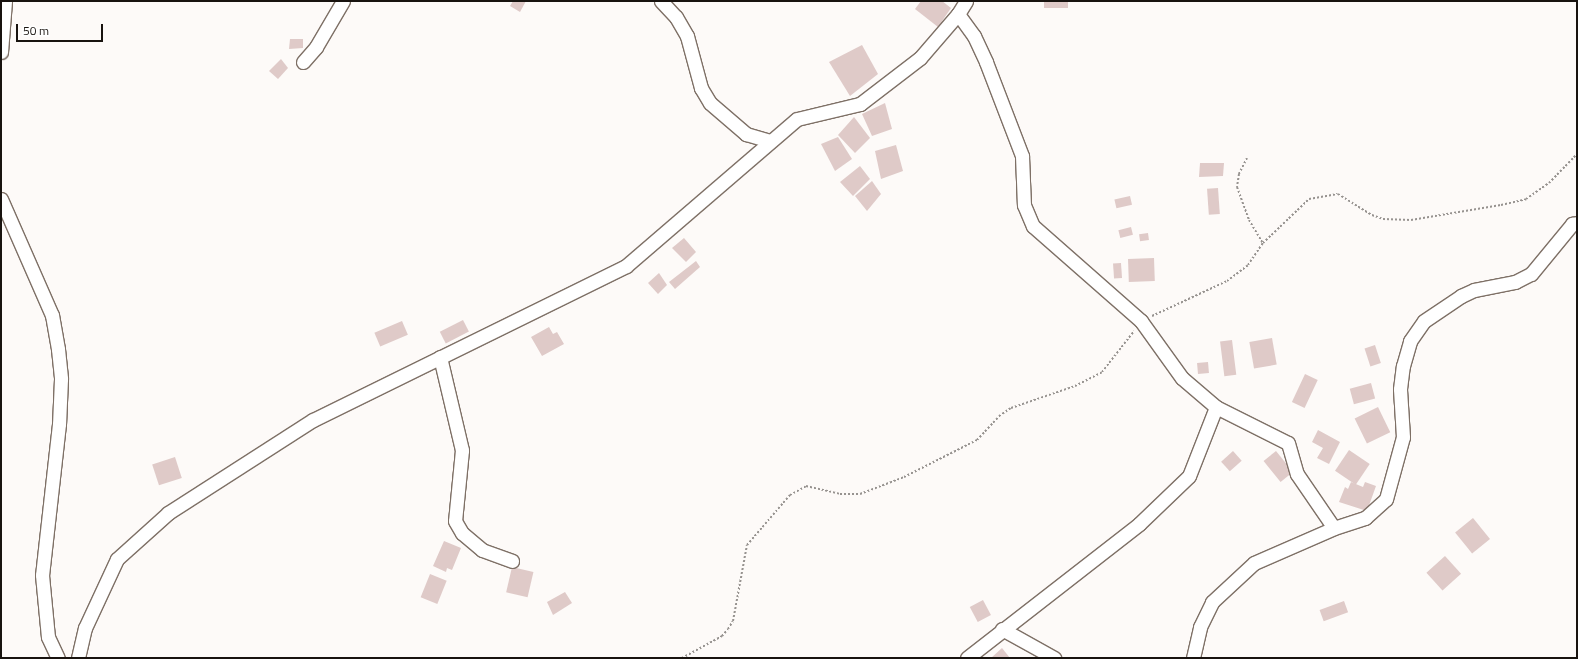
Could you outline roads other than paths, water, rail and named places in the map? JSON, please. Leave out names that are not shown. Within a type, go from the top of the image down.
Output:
[{"type":"street","points":[[1,52],[5,1]]},
{"type":"street","points":[[303,62],[316,47],[343,1]]},
{"type":"street","points":[[661,1],[676,17],[687,36],[701,88],[710,103],[746,134],[770,141]]},
{"type":"street","points":[[78,658],[85,628],[116,559],[168,513],[313,420],[626,266],[770,141],[797,120],[860,104],[920,58],[958,14],[966,1]]},
{"type":"street","points":[[958,14],[974,36],[986,62],[1022,156],[1024,205],[1033,226],[1141,321],[1182,378],[1216,407],[1288,443],[1297,474],[1334,528]]},
{"type":"street","points":[[1,199],[52,315],[58,349],[60,379],[59,424],[42,582],[48,637],[58,658]]},
{"type":"street","points":[[1193,658],[1200,627],[1212,602],[1254,563],[1334,528],[1365,518],[1386,499],[1403,437],[1400,389],[1403,366],[1410,341],[1424,322],[1461,296],[1474,290],[1515,282],[1530,274],[1572,224],[1577,223]]},
{"type":"street","points":[[440,357],[462,450],[455,521],[462,533],[482,550],[512,562]]},
{"type":"street","points":[[967,658],[1002,629],[1139,524],[1189,476],[1216,407]]},
{"type":"street","points":[[1002,629],[1054,658]]}]
